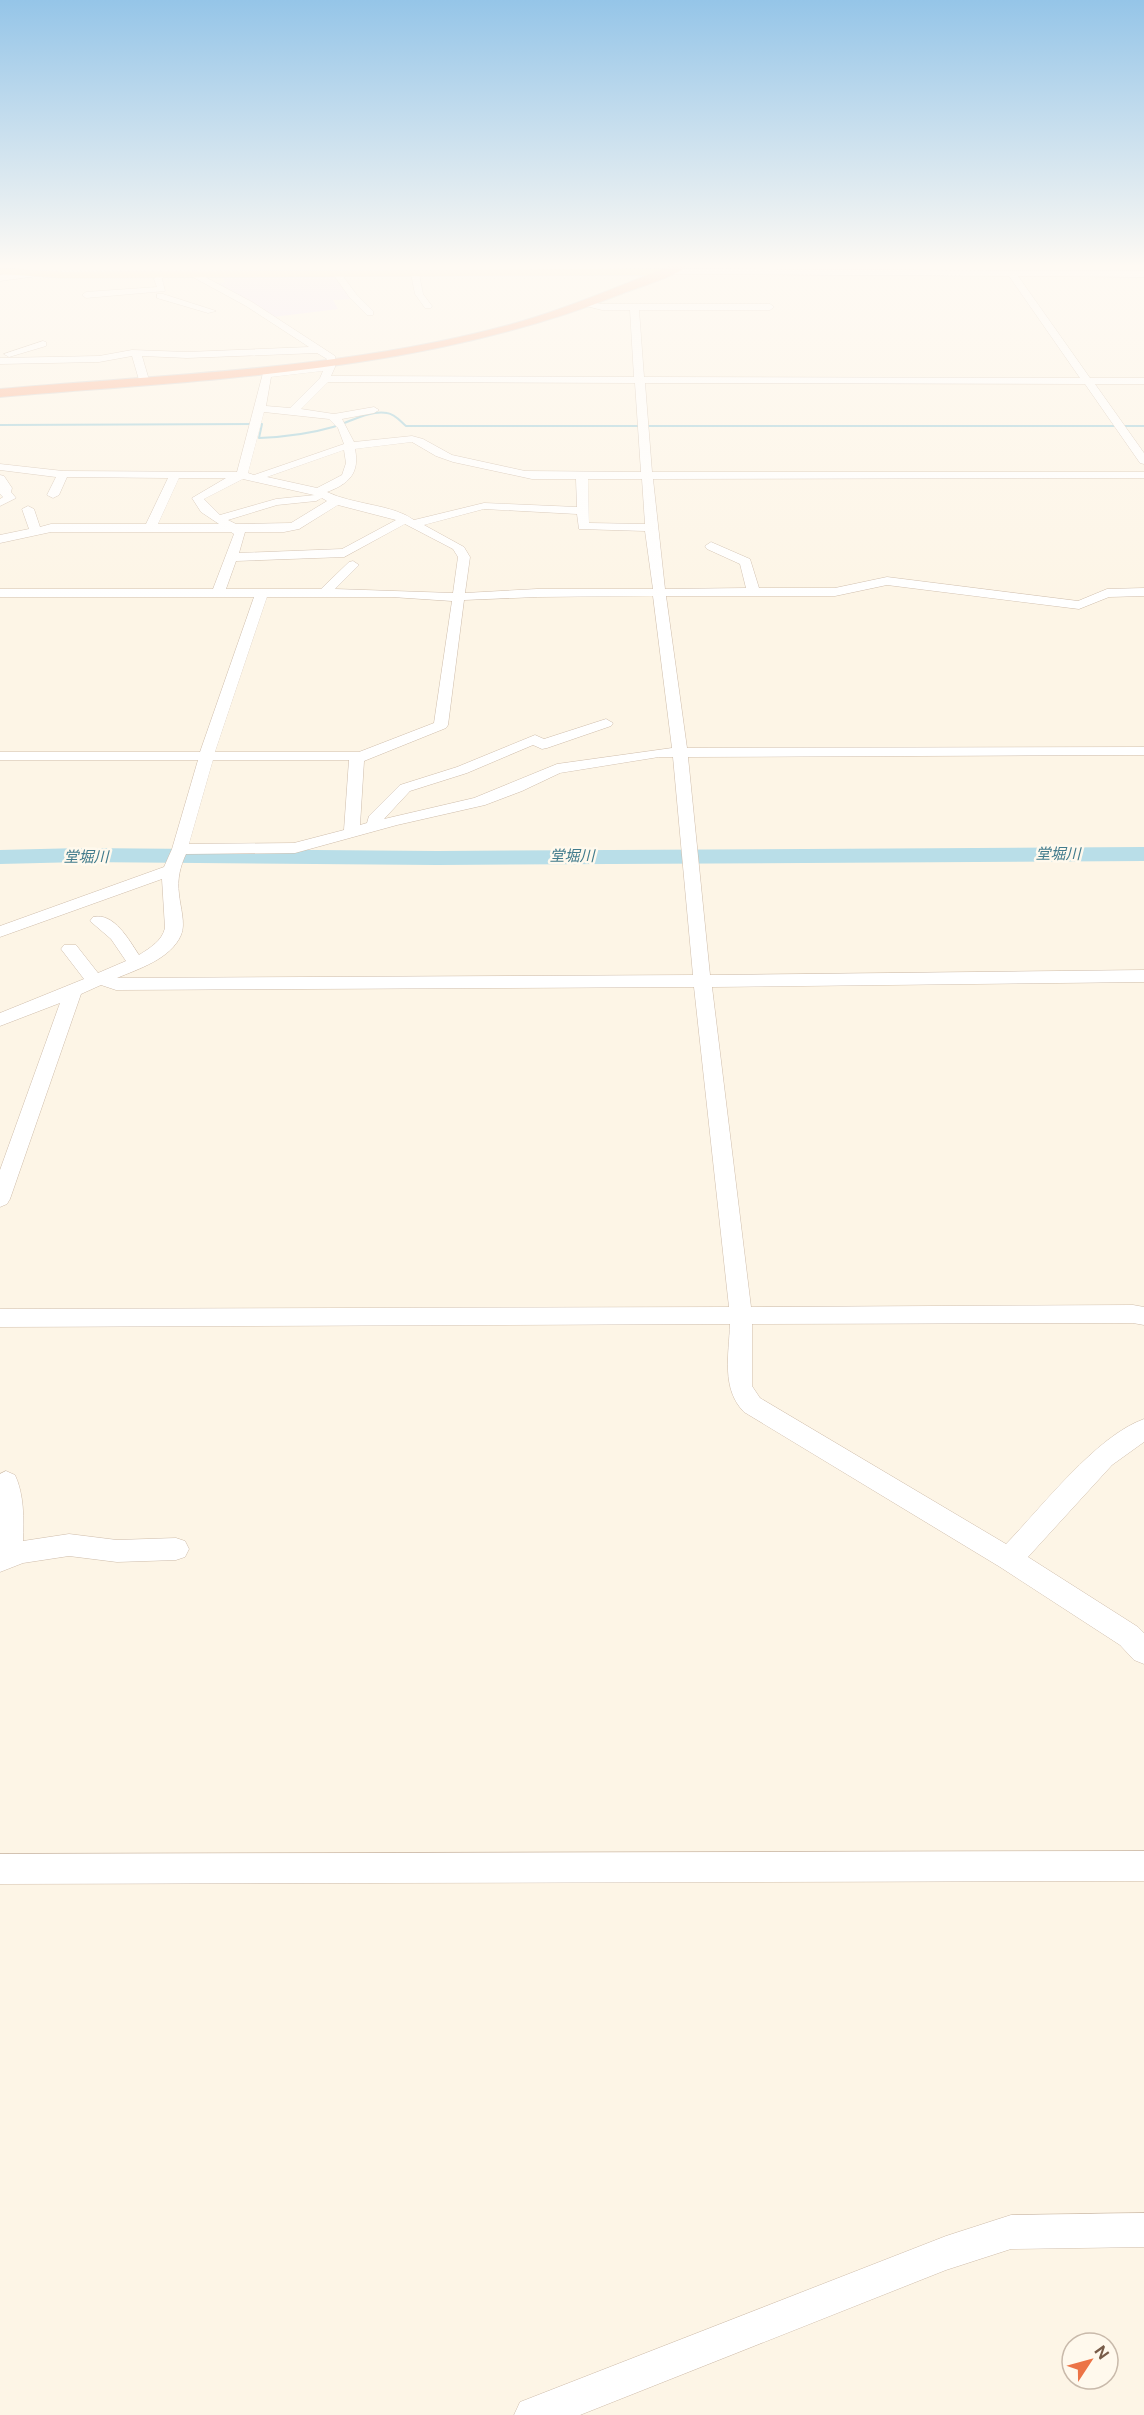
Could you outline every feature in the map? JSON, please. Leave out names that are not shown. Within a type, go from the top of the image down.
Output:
[{"type":"highway","points":[[0,393],[160,379]]},
{"type":"street","points":[[218,593],[240,535],[235,529],[218,519],[201,504],[198,498],[240,475],[260,409],[265,379]]},
{"type":"street","points":[[294,410],[325,379],[1144,381]]},
{"type":"street","points":[[639,381],[651,528],[661,593],[692,856],[702,981],[741,1315],[740,1386],[745,1398],[752,1406],[1009,1558],[1129,1636],[1144,1651]]},
{"type":"street","points":[[1087,381],[1127,428],[1144,461]]},
{"type":"street","points":[[260,409],[294,410],[333,417],[374,410]]},
{"type":"street","points":[[0,539],[35,530],[278,529],[295,526],[347,478],[350,471],[350,446],[346,433],[333,417]]},
{"type":"street","points":[[255,478],[342,447],[417,440],[429,450],[447,458],[481,463],[519,475],[1144,476]]},
{"type":"street","points":[[0,467],[63,474],[240,475],[327,496],[411,521],[451,542],[464,557],[441,725],[362,756],[0,756]]},
{"type":"street","points":[[53,495],[63,474]]},
{"type":"street","points":[[150,529],[175,475]]},
{"type":"street","points":[[582,476],[581,511],[585,528],[651,528]]},
{"type":"street","points":[[0,478],[6,488],[5,493],[10,498],[0,503]]},
{"type":"street","points":[[218,519],[276,502],[327,496]]},
{"type":"street","points":[[231,557],[283,557],[326,552],[345,554],[364,540],[411,521],[484,506],[581,511]]},
{"type":"street","points":[[28,509],[35,530]]},
{"type":"street","points":[[711,546],[746,562],[754,592]]},
{"type":"street","points":[[327,593],[327,590],[353,565]]},
{"type":"street","points":[[0,593],[392,593],[457,597],[537,593],[846,592],[886,581],[1079,605],[1107,592],[1144,592]]},
{"type":"street","points":[[0,1020],[136,963],[159,950],[172,936],[174,928],[170,891],[171,870],[180,849],[206,757],[262,593]]},
{"type":"street","points":[[375,826],[375,819],[405,788],[413,784],[462,770],[535,739],[542,745],[606,723]]},
{"type":"street","points":[[180,849],[296,848],[375,826],[479,802],[517,788],[557,769],[651,754],[680,752],[1144,751]]},
{"type":"street","points":[[352,832],[355,764],[362,756]]},
{"type":"street","points":[[0,932],[171,870]]},
{"type":"street","points":[[99,921],[117,935],[136,963]]},
{"type":"street","points":[[70,949],[97,980],[116,984],[1144,976]]},
{"type":"street","points":[[0,1199],[73,991]]},
{"type":"street","points":[[0,1318],[931,1313],[1133,1314],[1144,1316]]},
{"type":"street","points":[[1009,1558],[1103,1458],[1144,1428]]},
{"type":"street","points":[[6,1482],[11,1528],[5,1558],[69,1545],[117,1551],[176,1549]]},
{"type":"street","points":[[0,1869],[1144,1866]]},
{"type":"street","points":[[533,2415],[946,2253],[1011,2232],[1144,2229]]},
{"type":"waterway","points":[[0,425],[262,424],[259,438],[315,432],[366,415],[380,413],[392,415],[406,426],[1144,426]]},
{"type":"waterway","name":"堂堀川","points":[[0,857],[81,855],[437,858],[1144,854]]}]
